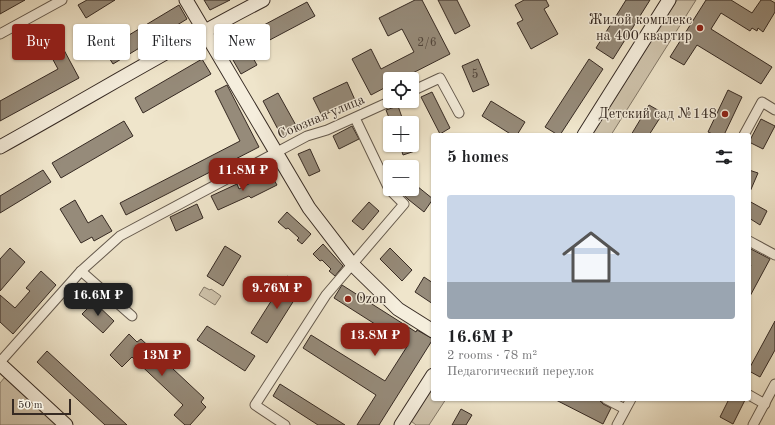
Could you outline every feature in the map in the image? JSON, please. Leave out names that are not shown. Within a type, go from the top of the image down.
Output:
[{"type":"street","points":[[0,34],[62,0]]},
{"type":"street","points":[[186,0],[200,24]]},
{"type":"street","points":[[206,30],[264,0]]},
{"type":"street","points":[[585,133],[669,0]]},
{"type":"street","points":[[206,34],[309,208],[352,264],[398,309],[431,330]]},
{"type":"street","points":[[0,147],[153,60]]},
{"type":"street","points":[[419,88],[440,78],[459,113]]},
{"type":"street","points":[[745,133],[762,102],[775,110]]},
{"type":"street","name":"Союзная улица","points":[[0,363],[81,271],[120,236],[307,136],[326,130],[383,105]]},
{"type":"street","points":[[285,425],[255,405],[326,295],[404,204],[389,189],[355,118]]},
{"type":"street","points":[[751,242],[775,255]]},
{"type":"street","points":[[81,271],[132,316]]},
{"type":"street","points":[[0,363],[66,425]]},
{"type":"street","points":[[401,425],[431,378]]},
{"type":"street","points":[[753,425],[775,384]]},
{"type":"street","points":[[751,396],[765,404]]},
{"type":"street","points":[[609,401],[625,410]]},
{"type":"street","points":[[617,425],[630,401]]},
{"type":"shaded area","points":[[677,0],[696,0],[612,133],[593,133]]},
{"type":"shaded area","points":[[204,287],[210,290],[211,289],[221,296],[215,305],[199,295]]},
{"type":"shaded area","points":[[10,371],[68,425],[0,425],[0,383]]},
{"type":"shaded area","points":[[431,389],[431,401],[445,401],[429,425],[416,425],[411,421]]},
{"type":"building","points":[[0,0],[25,0],[0,14]]},
{"type":"building","points":[[87,0],[115,0],[86,18],[78,5]]},
{"type":"building","points":[[204,0],[230,0],[210,10]]},
{"type":"building","points":[[415,0],[422,0],[450,54],[415,72],[383,72],[383,89],[371,95],[352,59],[371,49],[381,69],[414,52],[402,29],[388,36],[379,18]]},
{"type":"building","points":[[438,0],[457,0],[470,26],[455,34]]},
{"type":"building","points":[[524,0],[546,0],[549,6],[544,9],[558,34],[531,49],[517,23],[523,20],[515,5]]},
{"type":"building","points":[[626,0],[650,0],[613,59],[596,48]]},
{"type":"building","points":[[706,0],[731,0],[752,13],[761,0],[770,0],[775,3],[775,12],[763,32],[758,28],[757,31],[752,28],[750,31],[721,13],[711,29],[772,67],[761,84],[697,45],[684,65],[670,57]]},
{"type":"building","points":[[307,2],[315,16],[270,40],[270,24],[266,24]]},
{"type":"building","points":[[179,5],[187,19],[179,24],[147,24]]},
{"type":"building","points":[[138,30],[138,49],[130,54],[130,34]]},
{"type":"building","points":[[65,52],[79,78],[0,121],[0,101],[58,69],[53,60],[65,60]]},
{"type":"building","points":[[478,59],[489,85],[473,92],[462,66]]},
{"type":"building","points":[[589,59],[603,69],[561,133],[555,133],[545,127]]},
{"type":"building","points":[[110,60],[120,60],[113,64]]},
{"type":"building","points":[[200,60],[203,60],[211,74],[143,113],[135,98]]},
{"type":"building","points":[[233,60],[254,60],[257,65],[241,74]]},
{"type":"building","points":[[347,82],[355,100],[322,116],[313,98]]},
{"type":"building","points":[[227,85],[259,147],[126,215],[120,203],[240,141],[215,91]]},
{"type":"building","name":"Детский сад №148","points":[[728,90],[742,97],[725,133],[708,132]]},
{"type":"building","points":[[432,92],[450,128],[439,133],[421,97]]},
{"type":"building","points":[[278,93],[298,129],[282,137],[263,101]]},
{"type":"building","points":[[491,101],[525,122],[518,133],[509,133],[482,116]]},
{"type":"building","points":[[649,105],[663,113],[650,133],[632,133]]},
{"type":"building","points":[[399,108],[402,116],[388,116],[386,110]]},
{"type":"building","points":[[761,119],[775,126],[763,149],[751,143],[751,138]]},
{"type":"building","points":[[124,121],[133,136],[61,178],[52,163]]},
{"type":"building","points":[[352,126],[359,139],[339,149],[333,136]]},
{"type":"building","points":[[310,149],[320,171],[309,176],[298,154]]},
{"type":"building","points":[[402,152],[412,152],[403,155]]},
{"type":"building","points":[[43,170],[51,182],[0,213],[0,196]]},
{"type":"building","points":[[751,171],[758,173],[751,189]]},
{"type":"building","points":[[270,173],[277,185],[251,198],[249,196],[218,210],[211,196],[237,184],[239,189]]},
{"type":"building","points":[[419,188],[431,197],[431,202],[424,212],[405,196],[419,196]]},
{"type":"building","points":[[75,200],[88,223],[102,215],[112,231],[94,241],[92,237],[81,243],[60,209]]},
{"type":"building","points":[[369,202],[379,211],[363,230],[352,221]]},
{"type":"building","points":[[751,202],[767,211],[760,225],[751,219]]},
{"type":"building","points":[[197,204],[203,218],[176,231],[170,217]]},
{"type":"building","points":[[287,212],[311,234],[302,244],[297,240],[299,238],[288,228],[286,229],[278,222]]},
{"type":"building","points":[[323,244],[343,266],[335,276],[329,271],[331,269],[322,260],[320,261],[313,254]]},
{"type":"building","points":[[225,246],[241,256],[223,286],[207,276]]},
{"type":"building","points":[[10,248],[25,262],[0,291],[0,259]]},
{"type":"building","points":[[390,248],[412,270],[402,281],[380,259]]},
{"type":"building","points":[[751,249],[770,259],[751,294]]},
{"type":"building","points":[[41,271],[56,285],[13,334],[0,322],[0,295],[15,308],[30,291],[26,288]]},
{"type":"building","points":[[287,276],[303,286],[267,343],[251,333]]},
{"type":"building","points":[[424,277],[431,282],[431,303],[415,292]]},
{"type":"building","points":[[342,285],[416,332],[417,330],[431,338],[431,342],[379,425],[357,425],[376,395],[303,348],[311,335],[385,381],[408,345],[334,298]]},
{"type":"building","points":[[94,302],[114,321],[103,333],[82,314]]},
{"type":"building","points":[[775,321],[775,350],[760,377],[751,372],[751,365]]},
{"type":"building","points":[[207,326],[255,356],[245,371],[197,340]]},
{"type":"building","points":[[129,334],[137,342],[141,339],[204,398],[201,402],[206,407],[190,425],[185,425],[174,415],[183,405],[132,357],[122,367],[110,355]]},
{"type":"building","points":[[47,351],[127,425],[105,425],[37,362]]},
{"type":"building","points":[[280,384],[345,425],[318,425],[273,396]]},
{"type":"building","points":[[558,401],[600,401],[611,408],[603,424]]},
{"type":"building","points":[[728,401],[744,401],[733,424],[720,417]]},
{"type":"building","points":[[461,409],[472,415],[466,425],[452,425]]},
{"type":"place","name":"Жилой комплекс на 400 квартир","points":[[700,28]]},
{"type":"place","name":"Детский сад №148","points":[[725,114]]},
{"type":"place","name":"Ozon","points":[[348,299]]}]
